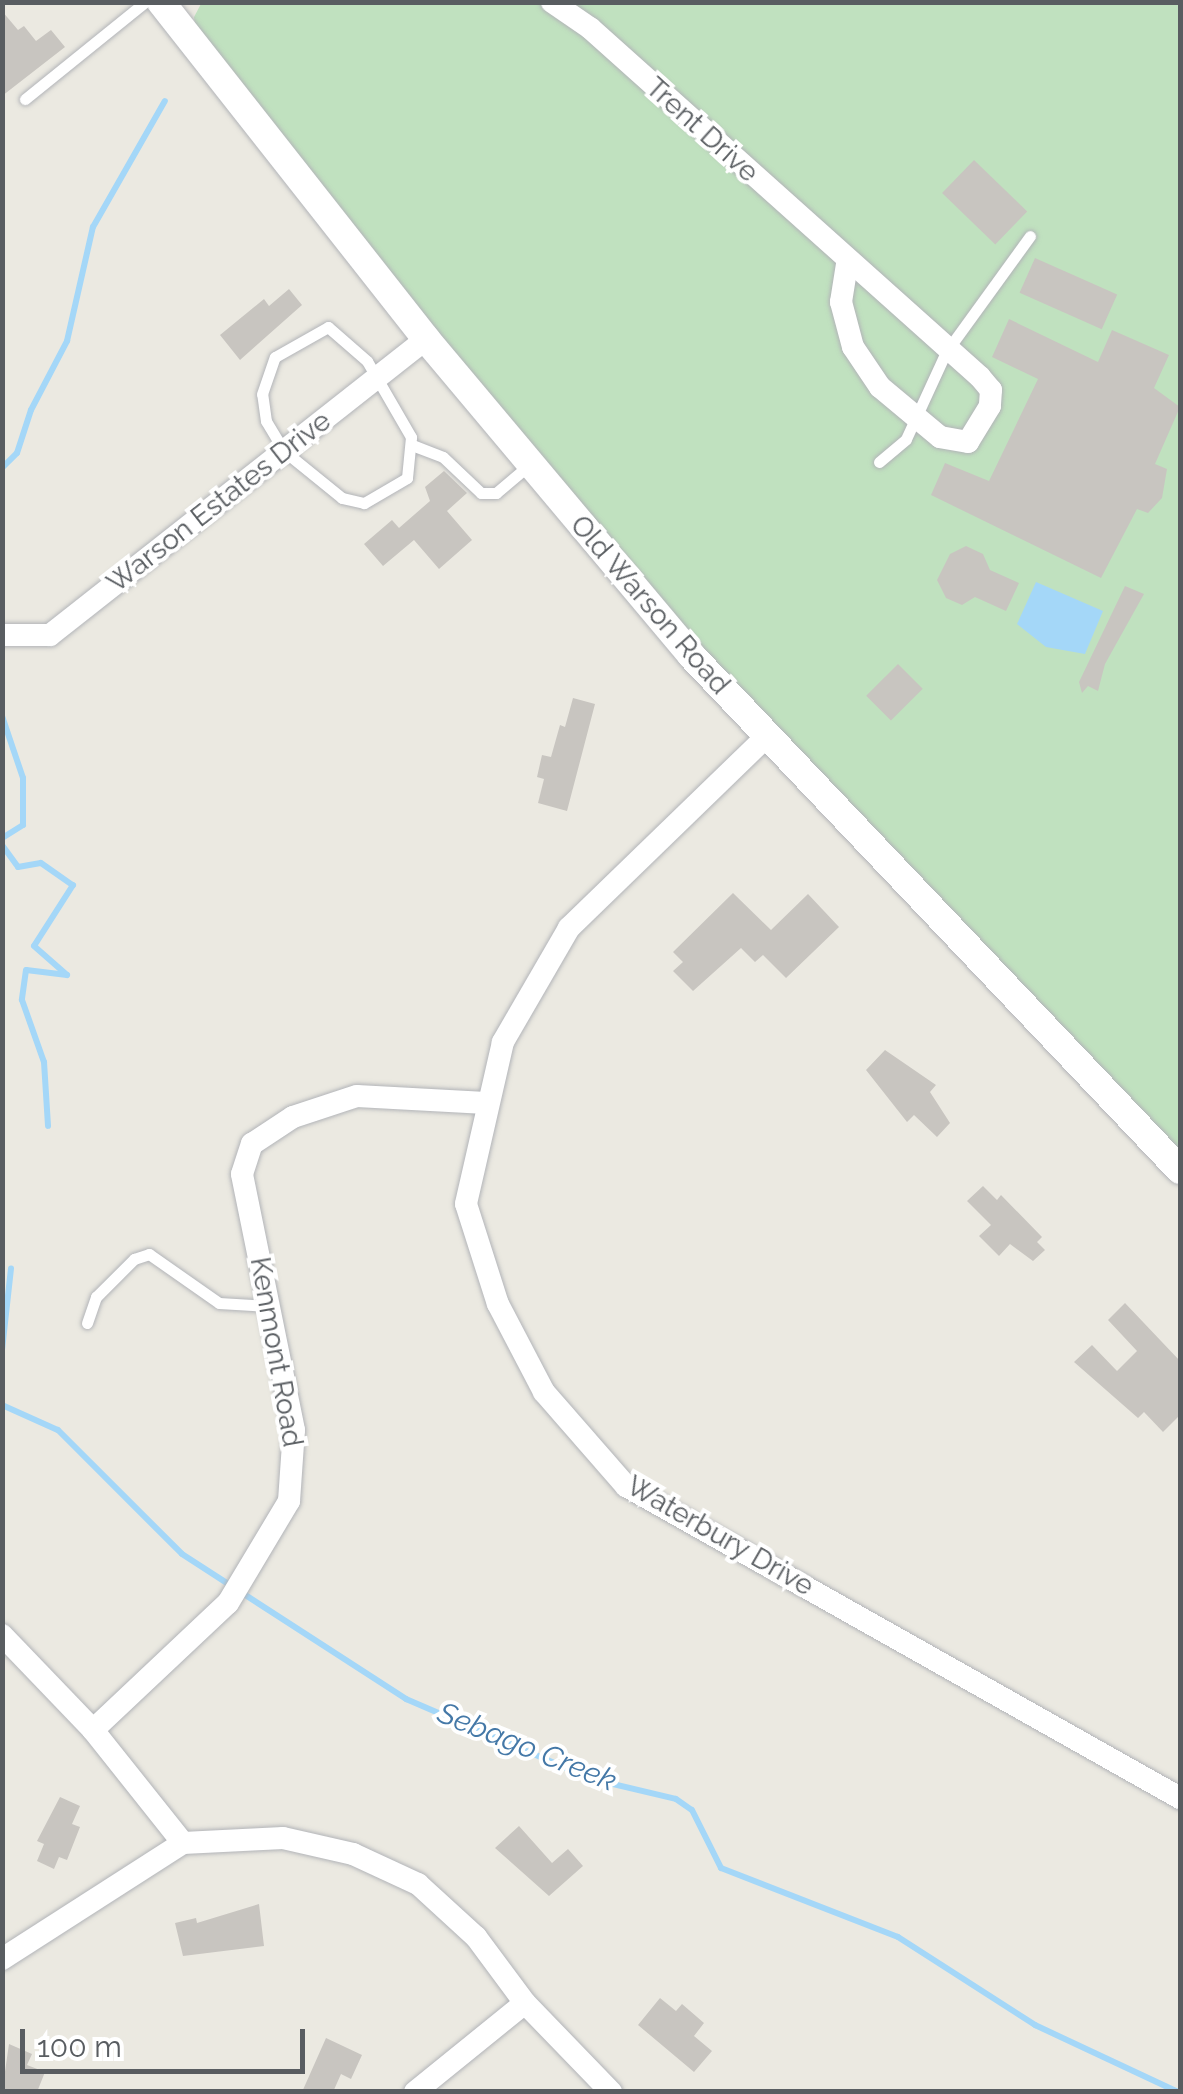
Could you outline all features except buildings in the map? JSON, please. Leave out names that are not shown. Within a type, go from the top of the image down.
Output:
[{"type":"street","name":"Trent Drive","points":[[552,2],[590,28],[991,390],[981,428],[968,442],[940,436],[918,422]]},
{"type":"street","name":"Old Warson Road","points":[[174,7],[426,340],[529,465],[767,736],[1180,1170]]},
{"type":"street","points":[[847,264],[841,302],[853,347],[880,387],[918,422]]},
{"type":"street","name":"Warson Estates Drive","points":[[2,635],[50,635],[426,340]]},
{"type":"street","name":"Waterbury Drive","points":[[767,736],[569,928],[503,1042],[466,1204],[498,1304],[544,1392],[626,1486],[1180,1798]]},
{"type":"street","name":"Kenmont Road","points":[[93,1730],[228,1603],[282,1520],[296,1474],[294,1430],[242,1174],[252,1144],[293,1117],[357,1096],[486,1103]]},
{"type":"street","points":[[2,1635],[93,1730],[183,1843]]},
{"type":"street","points":[[2,1959],[183,1843],[282,1838],[353,1854],[418,1884],[476,1936],[524,2003],[612,2092]]},
{"type":"street","points":[[416,2092],[524,2003]]},
{"type":"lane","points":[[26,99],[145,2]]},
{"type":"lane","points":[[879,462],[918,422],[946,352],[1030,236]]},
{"type":"lane","points":[[328,327],[377,377],[412,445],[407,478],[364,503],[342,498],[284,451],[266,421],[262,394],[275,356],[328,327]]},
{"type":"lane","points":[[412,445],[443,457],[481,493],[496,493],[529,465]]},
{"type":"lane","points":[[87,1323],[96,1296],[134,1259],[149,1254],[219,1303],[269,1306]]},
{"type":"green space","points":[[202,2],[1180,3],[1180,1154],[666,614],[196,33],[194,17]]},
{"type":"water","points":[[1036,582],[1103,611],[1085,654],[1046,647],[1017,624]]},
{"type":"waterway","points":[[2,468],[17,453],[31,410],[67,341],[93,227],[165,101]]},
{"type":"waterway","points":[[2,716],[23,778],[23,825],[2,838]]},
{"type":"waterway","points":[[2,845],[18,867],[41,863],[73,885],[34,946],[67,975],[26,970],[22,1000],[44,1062],[48,1126]]},
{"type":"waterway","points":[[2,1350],[11,1268]]},
{"type":"waterway","name":"Sebago Creek","points":[[2,1405],[58,1430],[182,1554],[406,1699],[592,1779],[676,1799],[692,1810],[721,1868],[898,1937],[1035,2025],[1178,2092]]}]
